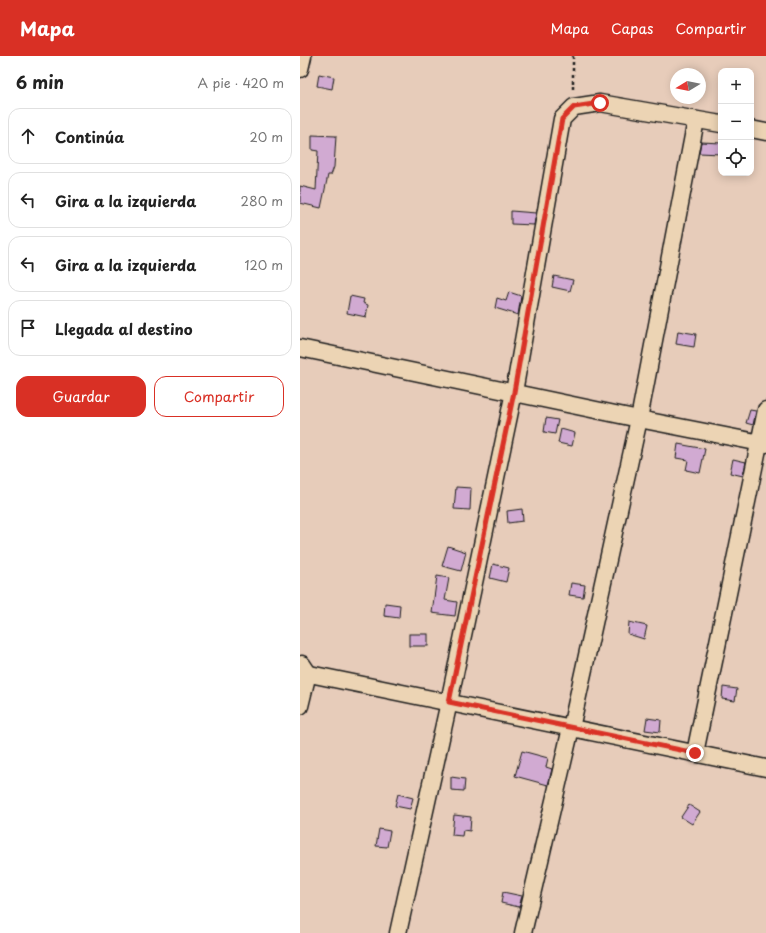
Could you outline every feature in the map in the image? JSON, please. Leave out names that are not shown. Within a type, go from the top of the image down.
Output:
[{"type":"street","points":[[300,69],[303,56]]},
{"type":"street","points":[[398,933],[449,702],[514,392],[562,119],[574,107],[600,103],[718,124]]},
{"type":"street","points":[[522,933],[571,728],[638,419],[696,120]]},
{"type":"street","points":[[754,130],[766,132]]},
{"type":"street","points":[[300,348],[638,419],[763,443]]},
{"type":"street","points":[[695,753],[763,443],[766,410]]},
{"type":"street","points":[[300,706],[302,669],[449,702],[766,768]]},
{"type":"path","points":[[573,56],[574,107]]},
{"type":"building","points":[[319,74],[334,77],[332,89],[317,86]]},
{"type":"building","points":[[312,135],[336,136],[334,167],[331,175],[328,175],[321,208],[300,203],[300,186],[316,190],[318,151],[312,150]]},
{"type":"building","points":[[701,142],[718,143],[718,154],[699,153]]},
{"type":"building","points":[[511,211],[536,213],[534,225],[511,224]]},
{"type":"building","points":[[554,276],[573,280],[570,291],[552,287]]},
{"type":"building","points":[[509,292],[521,296],[518,315],[495,308],[497,298],[506,301]]},
{"type":"building","points":[[350,296],[364,299],[363,303],[368,305],[366,317],[347,313]]},
{"type":"building","points":[[678,331],[696,334],[694,347],[676,344]]},
{"type":"building","points":[[750,410],[756,411],[753,425],[746,423]]},
{"type":"building","points":[[546,418],[558,420],[555,434],[544,432]]},
{"type":"building","points":[[561,429],[575,433],[572,446],[558,443]]},
{"type":"building","points":[[678,444],[705,449],[700,473],[686,470],[688,460],[676,458]]},
{"type":"building","points":[[733,459],[746,462],[743,476],[730,473]]},
{"type":"building","points":[[456,487],[471,488],[470,510],[454,509]]},
{"type":"building","points":[[522,509],[523,521],[508,523],[507,511]]},
{"type":"building","points":[[448,546],[466,552],[461,571],[442,566]]},
{"type":"building","points":[[493,564],[509,568],[506,582],[490,578]]},
{"type":"building","points":[[437,576],[449,578],[445,600],[457,602],[455,616],[432,613]]},
{"type":"building","points":[[571,583],[585,585],[583,597],[569,595]]},
{"type":"building","points":[[385,603],[400,605],[399,618],[384,616]]},
{"type":"building","points":[[629,622],[647,626],[644,639],[628,634]]},
{"type":"building","points":[[409,634],[428,634],[428,646],[409,646]]},
{"type":"building","points":[[723,687],[737,689],[735,701],[722,699]]},
{"type":"building","points":[[647,718],[661,720],[660,732],[645,730]]},
{"type":"building","points":[[522,751],[548,758],[546,767],[552,769],[548,785],[515,776]]},
{"type":"building","points":[[451,777],[465,779],[464,791],[451,790]]},
{"type":"building","points":[[398,794],[413,798],[410,809],[395,806]]},
{"type":"building","points":[[689,805],[700,812],[692,824],[681,817]]},
{"type":"building","points":[[454,815],[471,817],[470,831],[463,830],[462,836],[452,835]]},
{"type":"building","points":[[379,829],[390,831],[387,847],[376,846]]},
{"type":"building","points":[[503,892],[522,896],[519,907],[501,903]]},
{"type":"route","points":[[600,103],[574,107],[562,119],[514,392],[449,702],[695,753]]}]
